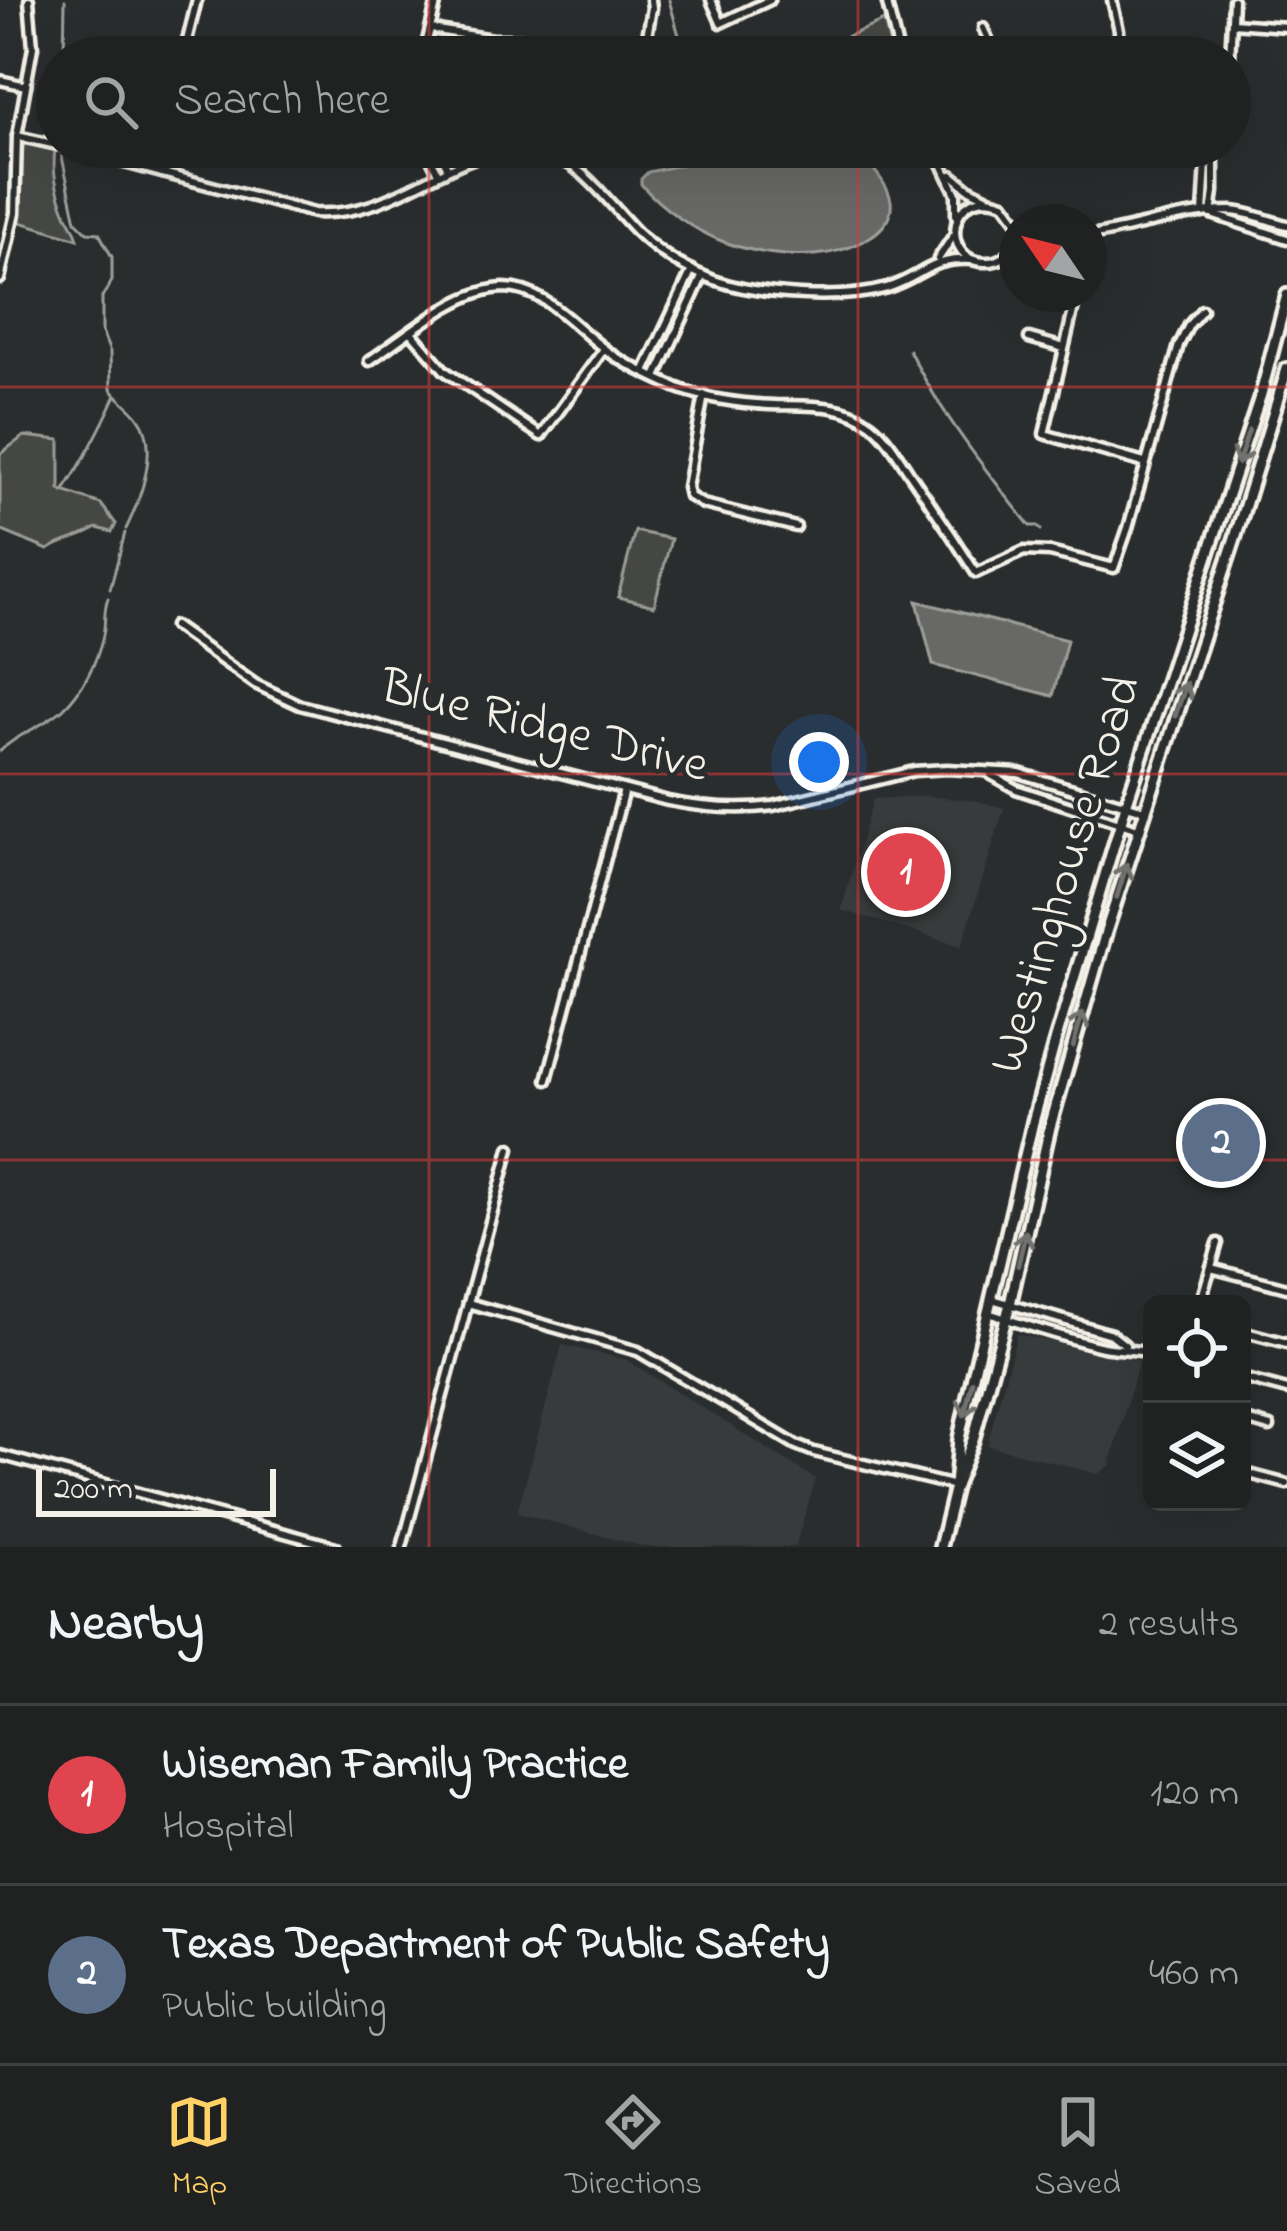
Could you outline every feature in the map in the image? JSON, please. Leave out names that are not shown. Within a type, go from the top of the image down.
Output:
[{"type":"main road","name":"Westinghouse Road","points":[[955,1486],[959,1438],[1033,1122],[1120,824],[1261,394],[1287,295]]},
{"type":"main road","name":"Westinghouse Road","points":[[940,1547],[1010,1304],[1050,1127],[1138,829],[1287,369]]},
{"type":"street","points":[[0,279],[16,213],[17,136],[33,47],[29,0]]},
{"type":"street","points":[[188,36],[197,0]]},
{"type":"street","points":[[428,36],[437,0]]},
{"type":"street","points":[[647,36],[651,0]]},
{"type":"street","points":[[711,0],[721,22],[770,0]]},
{"type":"street","points":[[886,0],[895,36]]},
{"type":"street","points":[[1112,0],[1118,36]]},
{"type":"street","points":[[1231,36],[1233,0]]},
{"type":"street","points":[[1232,23],[1287,27]]},
{"type":"street","points":[[983,28],[987,36]]},
{"type":"street","points":[[430,29],[473,36]]},
{"type":"street","points":[[0,80],[26,86]]},
{"type":"street","points":[[17,136],[36,140]]},
{"type":"street","points":[[143,168],[314,213],[334,214],[374,206],[448,169]]},
{"type":"street","points":[[162,173],[163,168]]},
{"type":"street","points":[[435,168],[438,173]]},
{"type":"street","points":[[577,168],[657,249],[703,275],[766,293],[846,293],[892,286],[931,265],[955,234],[956,194],[945,168]]},
{"type":"street","points":[[946,168],[957,181],[1001,204]]},
{"type":"street","points":[[1207,168],[1207,214]]},
{"type":"street","points":[[957,220],[966,206],[989,199]]},
{"type":"street","points":[[1107,233],[1187,213],[1234,211],[1287,225]]},
{"type":"street","points":[[1207,214],[1287,239]]},
{"type":"street","points":[[955,234],[961,249],[973,260]]},
{"type":"street","points":[[931,265],[952,259],[993,262],[999,258]]},
{"type":"street","points":[[644,372],[692,270]]},
{"type":"street","points":[[656,377],[703,275]]},
{"type":"street","points":[[369,361],[452,305],[485,291],[522,289],[536,293],[604,349],[679,388],[754,404],[842,410],[872,424],[976,573],[1024,551],[1114,568],[1179,345],[1202,310]]},
{"type":"street","points":[[1072,312],[1044,434],[1146,463]]},
{"type":"street","points":[[411,332],[445,371],[541,436],[604,349]]},
{"type":"street","points":[[1029,338],[1064,348]]},
{"type":"street","points":[[704,395],[689,496],[703,504],[796,527]]},
{"type":"street","name":"Blue Ridge Drive","points":[[174,626],[255,684],[300,705],[708,809],[751,809],[914,771],[970,769],[1018,773],[1144,810]]},
{"type":"street","name":"Blue Ridge Drive","points":[[988,773],[1016,789],[1138,829]]},
{"type":"street","points":[[547,1080],[624,790]]},
{"type":"street","points":[[402,1547],[510,1148]]},
{"type":"street","points":[[1203,1295],[1218,1243]]},
{"type":"street","points":[[1211,1268],[1287,1288]]},
{"type":"street","points":[[992,1299],[1112,1334],[1128,1347]]},
{"type":"street","points":[[468,1304],[638,1351],[814,1452],[955,1486]]},
{"type":"street","points":[[988,1313],[1112,1348],[1143,1351]]},
{"type":"street","points":[[1251,1333],[1287,1343]]},
{"type":"street","points":[[1251,1380],[1287,1390]]},
{"type":"street","points":[[1251,1421],[1270,1426]]},
{"type":"street","points":[[0,1455],[336,1547]]},
{"type":"street","points":[[1251,1474],[1287,1484]]},
{"type":"shaded area","points":[[884,21],[888,36],[848,36]]},
{"type":"shaded area","points":[[23,145],[36,145],[36,168],[54,168],[78,239],[20,222]]},
{"type":"shaded area","points":[[666,168],[872,168],[886,187],[890,213],[876,233],[839,251],[815,255],[757,251],[702,232],[668,210],[641,184],[648,172]]},
{"type":"shaded area","points":[[24,436],[60,440],[60,490],[101,504],[116,524],[112,532],[97,528],[48,550],[0,530],[0,454]]},
{"type":"shaded area","points":[[635,531],[671,539],[654,606],[618,597]]},
{"type":"shaded area","points":[[917,601],[1067,640],[1053,696],[933,665]]},
{"type":"shaded area","points":[[925,796],[1004,808],[962,946],[841,910],[873,799]]},
{"type":"shaded area","points":[[1017,1334],[1139,1361],[1110,1466],[1098,1474],[987,1445]]},
{"type":"shaded area","points":[[562,1345],[625,1359],[816,1479],[795,1547],[645,1547],[517,1513]]},
{"type":"waterway","points":[[64,36],[65,0]]},
{"type":"waterway","points":[[669,0],[679,36]]},
{"type":"waterway","points":[[64,168],[76,221],[87,232],[99,233],[112,257],[112,281],[102,297],[111,389],[138,417],[148,443],[142,488],[126,529]]},
{"type":"waterway","points":[[909,350],[981,463],[1030,526],[1041,530]]},
{"type":"waterway","points":[[63,492],[116,395]]},
{"type":"waterway","points":[[110,589],[125,533]]},
{"type":"waterway","points":[[0,751],[56,715],[77,694],[97,655],[108,598]]},
{"type":"place","name":"Wiseman Family Practice","points":[[906,872]]},
{"type":"place","name":"Texas Department of Public Safety","points":[[1221,1143]]}]
